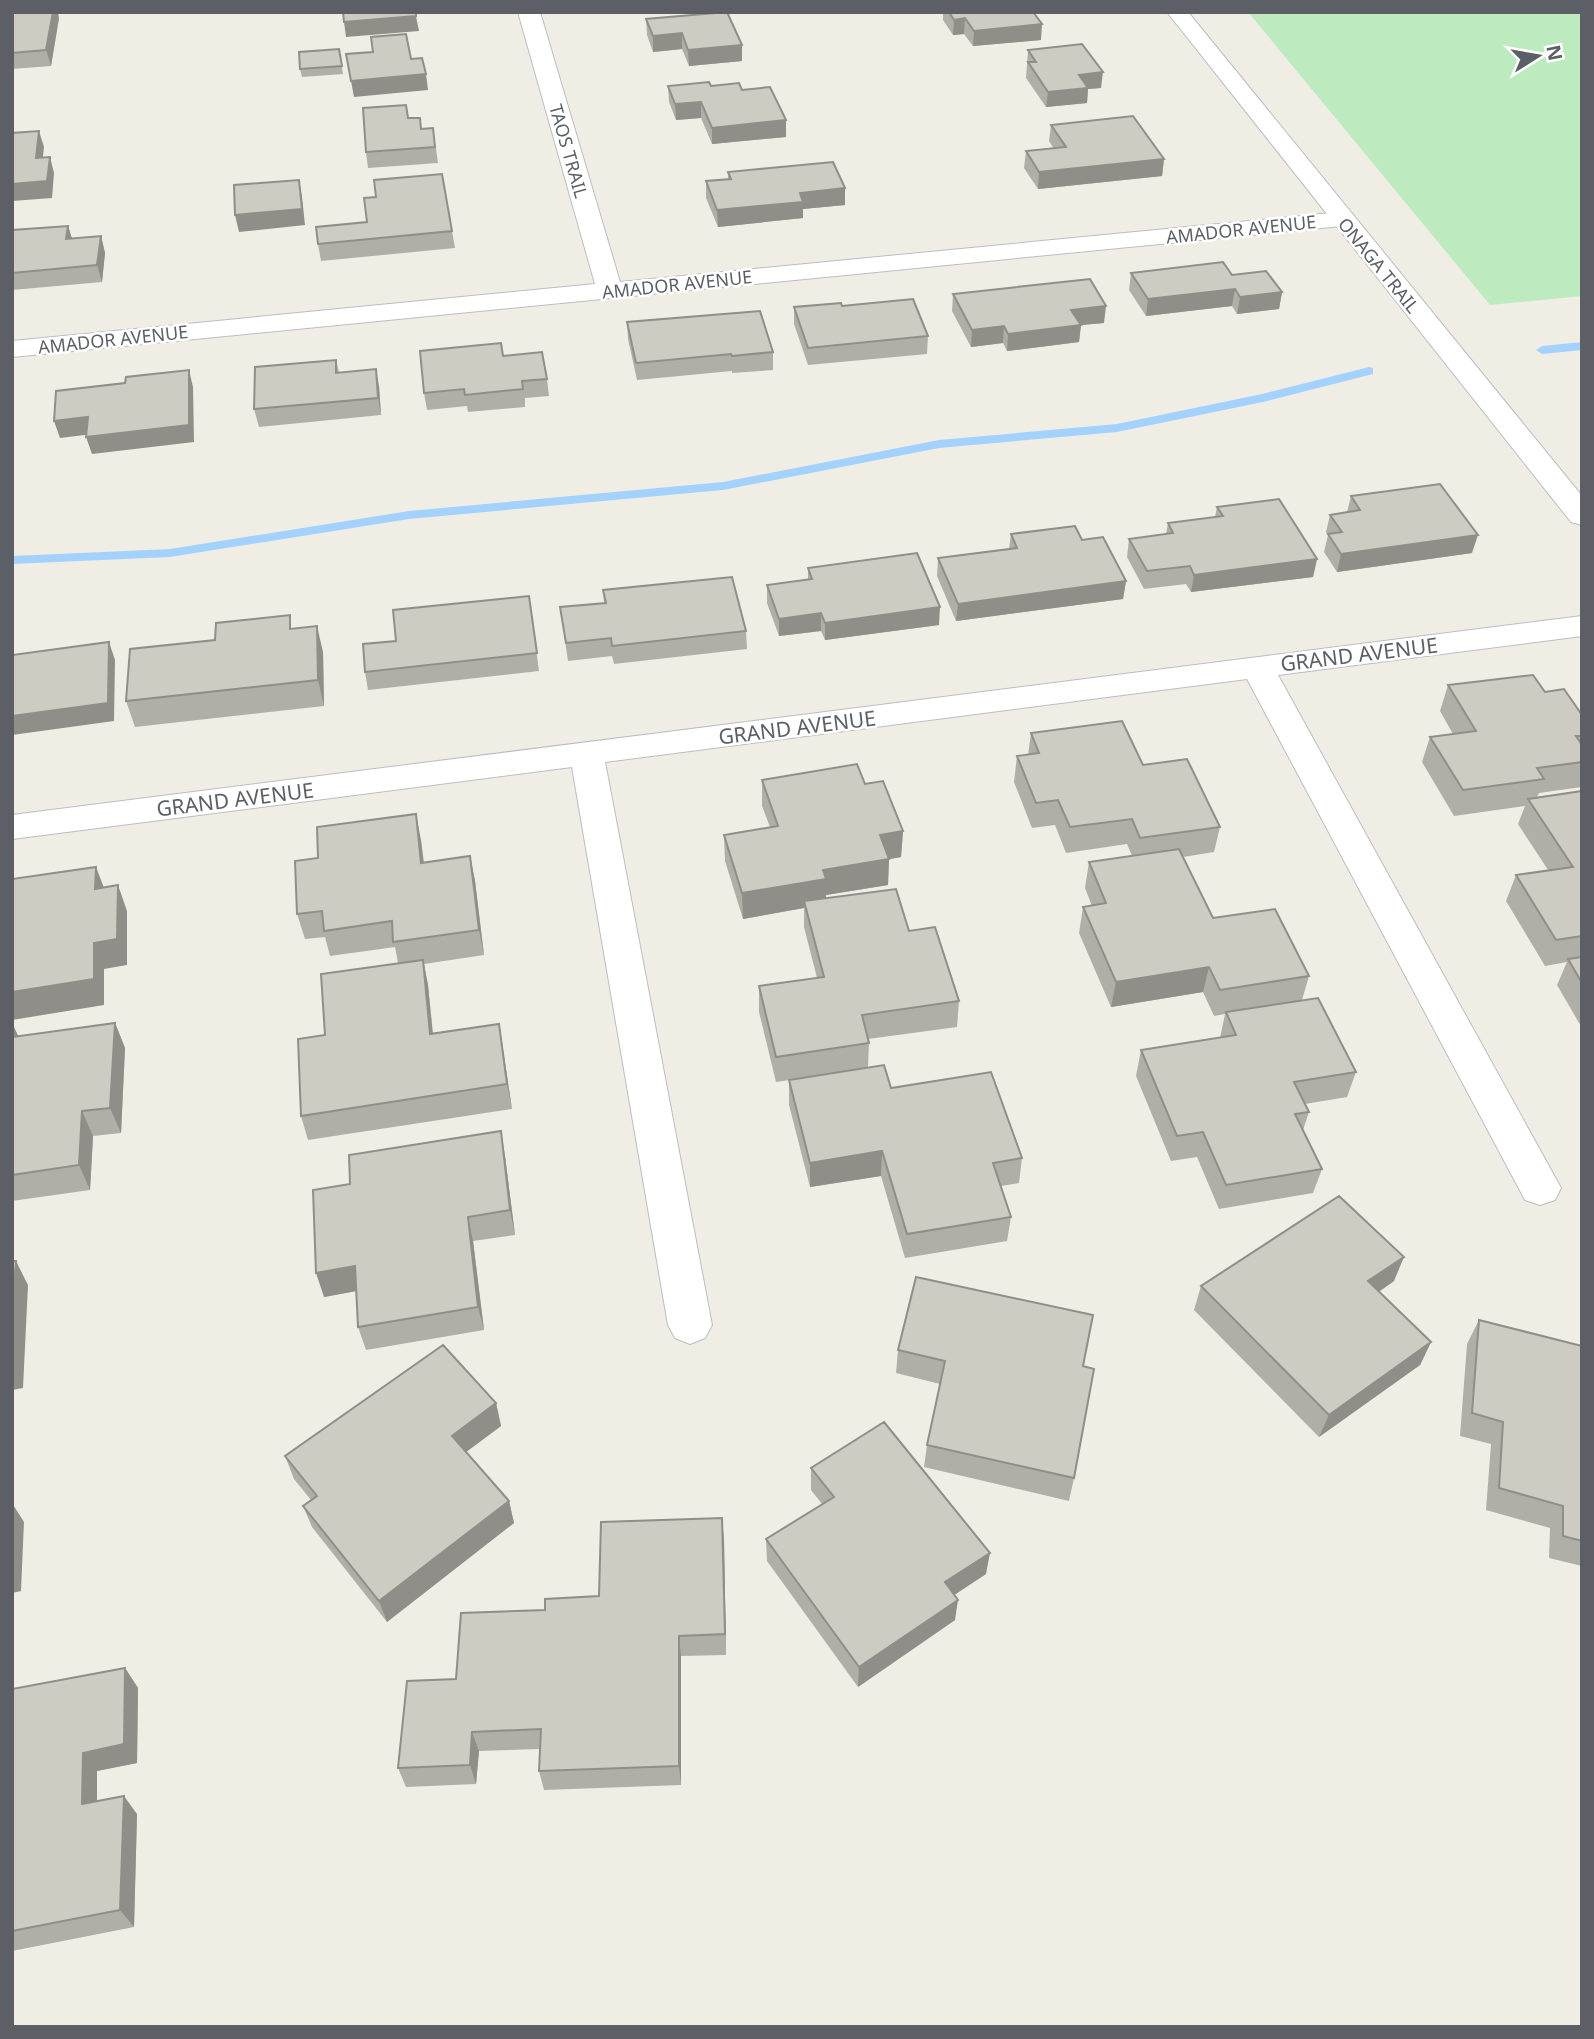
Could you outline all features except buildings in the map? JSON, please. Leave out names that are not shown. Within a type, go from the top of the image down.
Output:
[{"type":"street","name":"TAOS TRAIL","points":[[529,12],[610,290]]},
{"type":"street","name":"ONAGA TRAIL","points":[[1177,12],[1582,516]]},
{"type":"street","name":"AMADOR AVENUE","points":[[12,349],[1342,219]]},
{"type":"street","name":"GRAND AVENUE","points":[[12,827],[1582,626]]},
{"type":"street","points":[[1256,667],[1540,1188]]},
{"type":"street","points":[[587,755],[690,1325]]},
{"type":"green space","points":[[1248,12],[1582,12],[1582,296],[1490,305]]},
{"type":"waterway","points":[[1542,350],[1582,346]]},
{"type":"waterway","points":[[12,560],[170,553],[409,515],[723,486],[939,444],[1117,428],[1263,398],[1369,371]]}]
